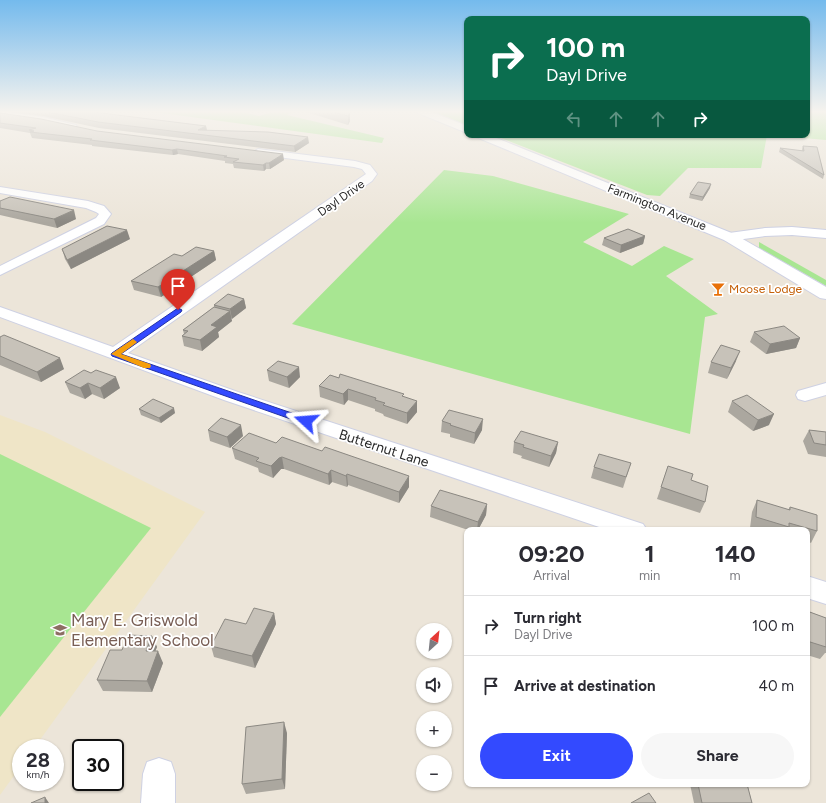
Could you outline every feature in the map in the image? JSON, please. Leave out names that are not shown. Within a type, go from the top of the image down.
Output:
[{"type":"main road","name":"Farmington Avenue","points":[[513,148],[729,237],[826,294]]},
{"type":"street","name":"Dayl Drive","points":[[115,354],[368,179],[372,174],[366,167],[355,164],[246,150]]},
{"type":"street","points":[[0,190],[88,205],[100,209],[104,214],[100,221],[0,271]]},
{"type":"street","points":[[729,237],[765,232],[792,231],[826,234]]},
{"type":"street","name":"Butternut Lane","points":[[0,312],[231,396],[626,527]]},
{"type":"street","points":[[805,395],[826,390]]},
{"type":"street","points":[[810,588],[826,593]]},
{"type":"shaded area","name":"Mary E. Griswold Elementary School","points":[[0,415],[45,432],[205,512],[41,739],[12,739],[12,778],[0,795]]},
{"type":"green space","points":[[528,148],[765,148],[761,168],[688,168],[660,196],[647,195]]},
{"type":"green space","points":[[444,170],[493,176],[629,214],[583,242],[632,266],[664,246],[694,259],[666,276],[718,314],[705,317],[690,434],[292,324]]},
{"type":"green space","points":[[759,242],[826,280],[826,286],[759,248]]},
{"type":"green space","points":[[0,454],[151,528],[0,717]]},
{"type":"building","points":[[159,148],[238,148],[283,154],[263,165],[233,162],[239,159],[224,157],[227,156],[177,149]]},
{"type":"building","points":[[781,148],[804,151],[803,148],[817,148],[824,175]]},
{"type":"building","points":[[698,182],[711,184],[703,197],[690,194]]},
{"type":"building","points":[[10,197],[74,210],[54,219],[0,208],[0,201]]},
{"type":"building","points":[[107,226],[127,230],[67,260],[62,249]]},
{"type":"building","points":[[628,229],[645,236],[621,245],[604,238]]},
{"type":"building","points":[[196,247],[214,251],[158,287],[131,281],[174,254],[182,256]]},
{"type":"building","points":[[228,294],[244,299],[230,309],[214,305]]},
{"type":"building","points":[[214,307],[230,311],[211,325],[217,327],[200,340],[182,336],[188,331],[183,330]]},
{"type":"building","points":[[784,326],[800,338],[770,344],[754,332]]},
{"type":"building","points":[[4,335],[60,358],[37,372],[0,356],[0,337]]},
{"type":"building","points":[[721,345],[740,351],[731,368],[711,362]]},
{"type":"building","points":[[278,361],[299,367],[287,377],[267,370]]},
{"type":"building","points":[[84,370],[91,373],[96,370],[116,377],[100,388],[88,383],[80,388],[65,382]]},
{"type":"building","points":[[340,374],[404,394],[402,396],[417,401],[407,413],[383,405],[385,403],[375,400],[376,398],[348,389],[343,394],[319,386],[330,375],[339,378]]},
{"type":"building","points":[[747,395],[774,414],[758,420],[732,401]]},
{"type":"building","points":[[153,399],[174,408],[159,418],[139,409]]},
{"type":"building","points":[[449,410],[483,419],[475,433],[442,421]]},
{"type":"building","points":[[221,418],[241,425],[227,437],[208,430]]},
{"type":"building","points":[[809,430],[826,432],[826,445],[814,443]]},
{"type":"building","points":[[521,431],[558,442],[551,456],[523,447],[524,445],[514,442]]},
{"type":"building","points":[[249,433],[276,443],[282,437],[322,451],[325,447],[409,476],[399,492],[347,474],[346,476],[331,470],[328,474],[282,457],[271,466],[256,461],[259,458],[232,448]]},
{"type":"building","points":[[599,454],[631,463],[626,477],[594,467]]},
{"type":"building","points":[[668,466],[693,474],[691,480],[708,486],[705,502],[661,487]]},
{"type":"building","points":[[440,490],[487,504],[478,522],[431,506]]},
{"type":"building","points":[[757,500],[790,510],[790,507],[817,515],[817,531],[810,529],[810,527],[803,527],[789,523],[789,527],[756,517]]},
{"type":"building","points":[[254,608],[274,613],[252,656],[211,646],[225,619],[246,624]]},
{"type":"building","points":[[810,612],[826,618],[826,647],[810,642]]},
{"type":"building","points":[[128,635],[152,636],[146,651],[158,651],[147,681],[97,680],[110,650],[122,650]]},
{"type":"building","points":[[284,722],[282,779],[242,784],[246,727]]},
{"type":"building","points":[[699,787],[748,787],[752,803],[702,803]]},
{"type":"building","points":[[649,793],[656,803],[631,803]]},
{"type":"building","points":[[45,797],[45,803],[31,803]]},
{"type":"slow traffic","points":[[133,342],[115,354],[147,366]]},
{"type":"place","name":"Moose Lodge","points":[[718,289]]},
{"type":"place","name":"Mary E. Griswold Elementary School","points":[[60,630]]},
{"type":"route","points":[[178,310],[115,354],[231,396],[306,421]]}]
